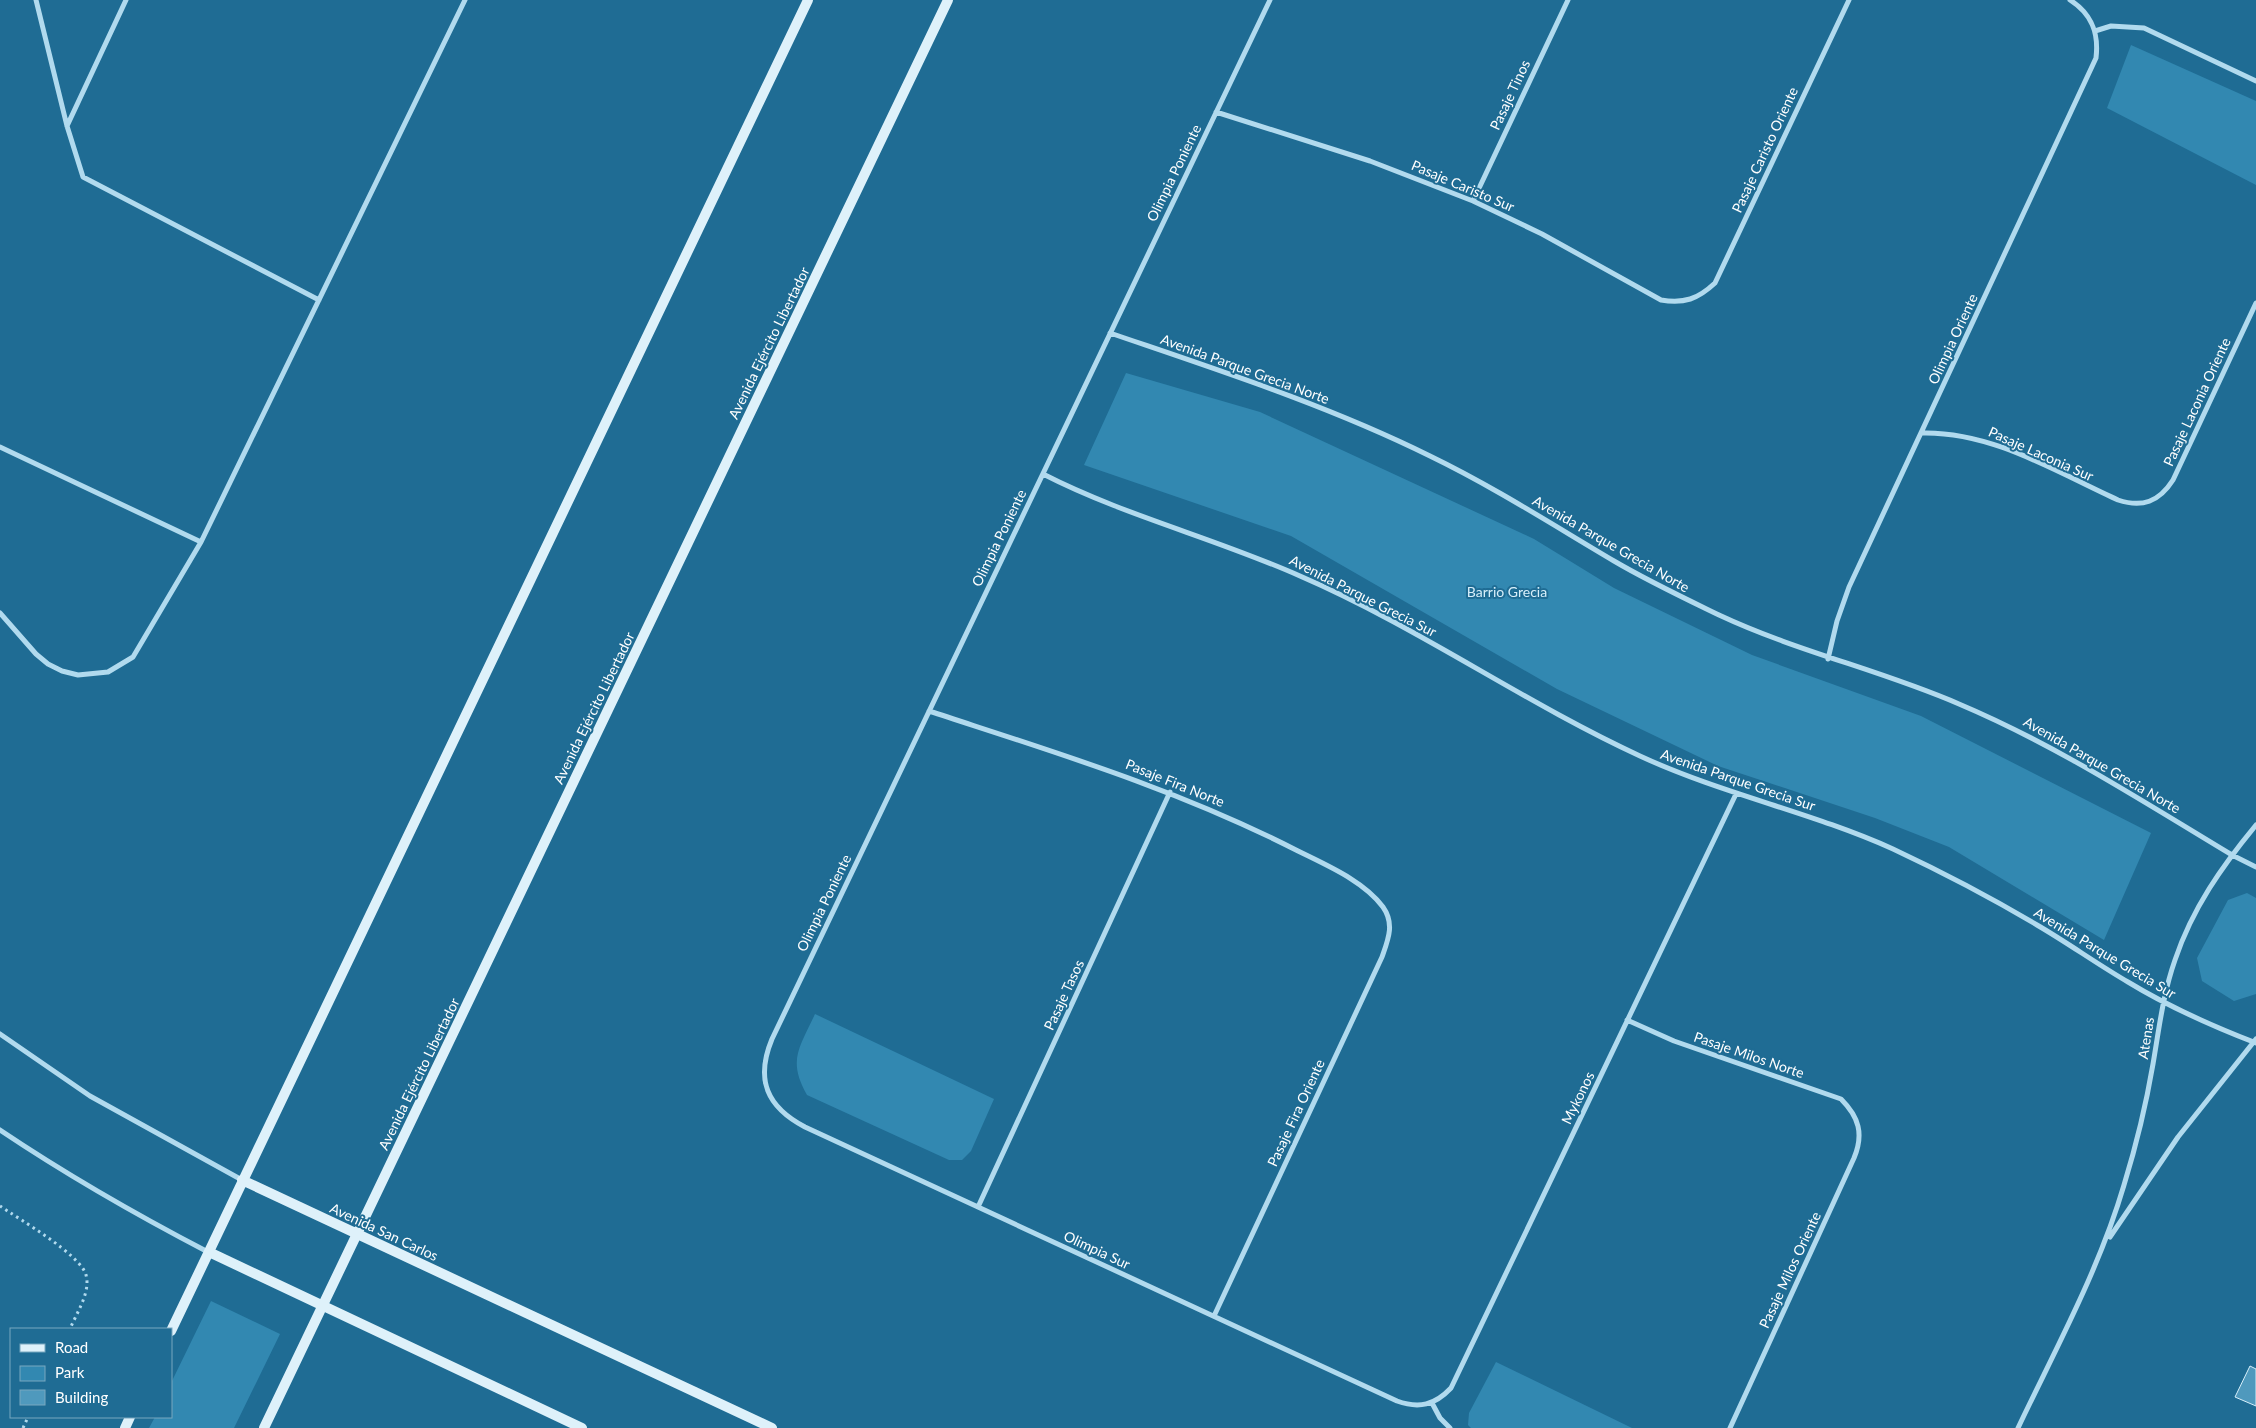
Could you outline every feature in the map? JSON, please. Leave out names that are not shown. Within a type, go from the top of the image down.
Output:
[{"type":"main road","points":[[172,1329],[808,0]]},
{"type":"main road","name":"Avenida Ejército Libertador","points":[[264,1428],[948,0]]},
{"type":"main road","name":"Avenida San Carlos","points":[[242,1180],[772,1428]]},
{"type":"main road","points":[[209,1252],[582,1428]]},
{"type":"street","points":[[36,0],[67,126],[83,177],[319,300]]},
{"type":"street","points":[[67,126],[126,0]]},
{"type":"street","points":[[0,613],[48,664],[78,675],[108,672],[133,657],[201,542],[465,0]]},
{"type":"street","name":"Olimpia Poniente","points":[[766,1089],[763,1072],[765,1054],[1270,0]]},
{"type":"street","name":"Pasaje Tinos","points":[[1473,201],[1568,0]]},
{"type":"street","name":"Pasaje Caristo Oriente","points":[[1691,300],[1704,293],[1719,276],[1849,0]]},
{"type":"street","points":[[2070,0],[2089,16],[2095,30],[2111,26],[2144,28],[2256,81]]},
{"type":"street","name":"Olimpia Oriente","points":[[1828,659],[1842,604],[2091,71],[2096,58],[2098,44],[2095,30]]},
{"type":"street","name":"Pasaje Caristo Sur","points":[[1216,112],[1370,160],[1473,201],[1542,234],[1661,300],[1676,302],[1691,300]]},
{"type":"street","name":"Pasaje Laconia Oriente","points":[[2149,503],[2159,498],[2173,480],[2256,303]]},
{"type":"street","name":"Avenida Parque Grecia Norte","points":[[1110,333],[1254,381],[1347,418],[1430,455],[1494,489],[1616,562],[1674,594],[1734,622],[1828,659],[1892,679],[1955,702],[2017,729],[2120,786],[2256,867]]},
{"type":"street","name":"Pasaje Laconia Sur","points":[[1922,433],[1939,433],[1976,438],[2118,500],[2138,505],[2149,503]]},
{"type":"street","points":[[0,447],[201,542]]},
{"type":"street","name":"Avenida Parque Grecia Sur","points":[[1042,474],[1136,515],[1245,553],[1333,590],[1384,616],[1577,727],[1654,762],[1736,794],[1837,826],[1932,867],[2037,925],[2163,1002],[2255,1042]]},
{"type":"street","name":"Pasaje Fira Norte","points":[[929,711],[1110,769],[1252,827],[1352,880],[1383,907],[1389,918]]},
{"type":"street","name":"Pasaje Tasos","points":[[978,1207],[1170,792]]},
{"type":"street","name":"Mykonos","points":[[1432,1403],[1451,1388],[1736,794]]},
{"type":"street","name":"Atenas","points":[[2018,1428],[2105,1243],[2124,1185],[2140,1126],[2153,1065],[2163,1002],[2175,960],[2192,918],[2211,885],[2232,854],[2256,825]]},
{"type":"street","name":"Pasaje Fira Oriente","points":[[1214,1316],[1382,957],[1390,934],[1389,918]]},
{"type":"street","name":"Pasaje Milos Norte","points":[[1628,1020],[1674,1041],[1829,1094],[1840,1099],[1850,1108],[1857,1119]]},
{"type":"street","name":"Avenida San Carlos","points":[[0,1034],[90,1096],[242,1180]]},
{"type":"street","name":"Atenas","points":[[2105,1243],[2178,1138],[2255,1042]]},
{"type":"street","name":"Olimpia Sur","points":[[766,1089],[775,1106],[789,1118],[1398,1401],[1414,1406],[1432,1403]]},
{"type":"street","name":"Pasaje Milos Oriente","points":[[1730,1428],[1857,1152],[1860,1132],[1857,1119]]},
{"type":"street","points":[[0,1130],[43,1159],[132,1212],[209,1252]]},
{"type":"street","points":[[1432,1403],[1440,1418],[1450,1428]]},
{"type":"path","points":[[0,1206],[66,1251],[83,1268],[86,1275],[86,1287],[70,1328]]},
{"type":"green space","points":[[2131,45],[2256,101],[2256,185],[2107,108]]},
{"type":"green space","name":"Barrio Grecia","points":[[1126,373],[1260,412],[1534,539],[1614,588],[1752,655],[1921,716],[2151,833],[2104,940],[1949,847],[1875,818],[1718,766],[1557,689],[1291,536],[1084,465]]},
{"type":"green space","points":[[2247,893],[2256,898],[2256,994],[2234,1001],[2202,981],[2197,958],[2228,900]]},
{"type":"green space","points":[[815,1014],[994,1099],[971,1151],[962,1160],[949,1160],[807,1095],[801,1083],[797,1063],[801,1045]]},
{"type":"green space","points":[[211,1301],[280,1334],[234,1428],[149,1428],[154,1418],[172,1418],[172,1381]]},
{"type":"green space","points":[[1496,1362],[1632,1428],[1471,1428],[1468,1425],[1469,1413]]},
{"type":"building","points":[[2250,1366],[2256,1369],[2256,1406],[2235,1397]]}]
